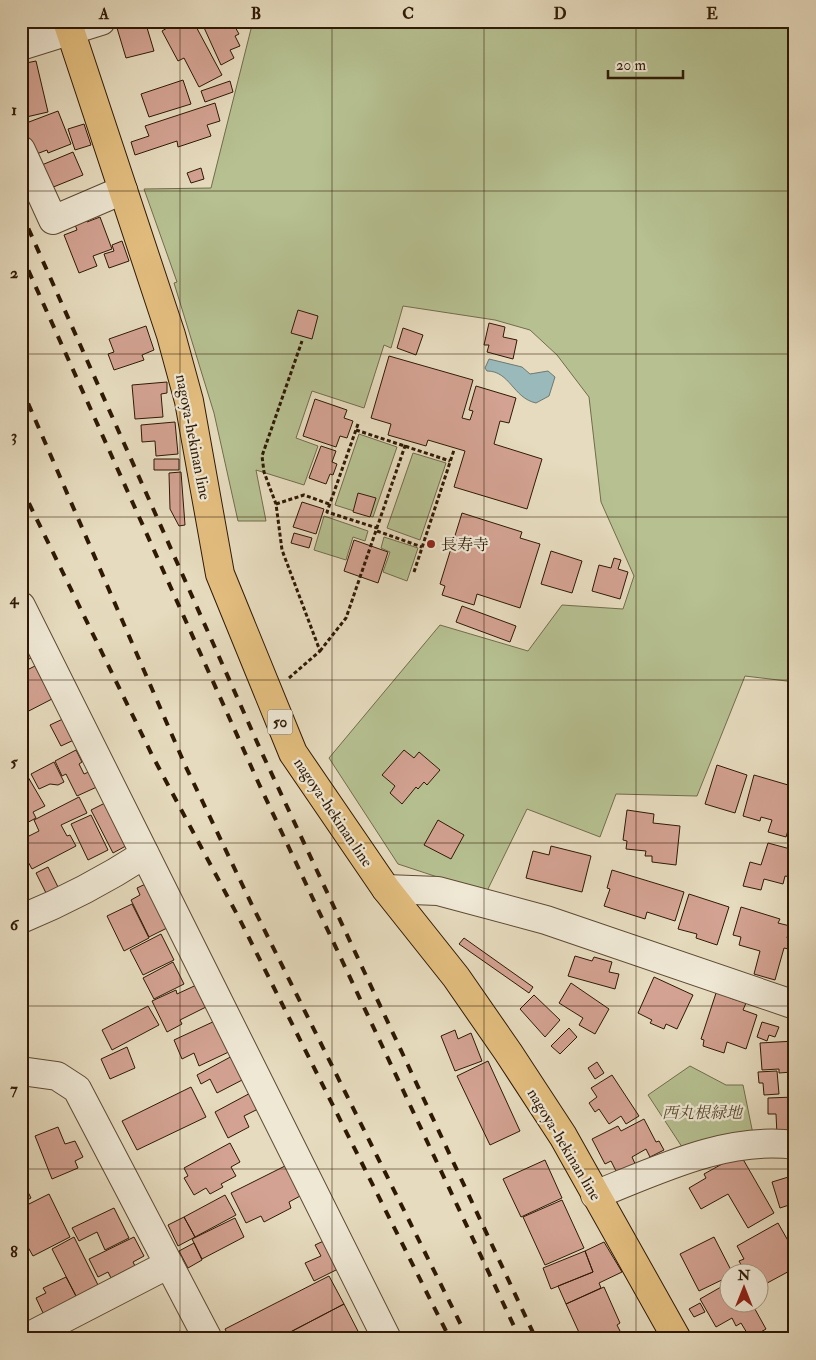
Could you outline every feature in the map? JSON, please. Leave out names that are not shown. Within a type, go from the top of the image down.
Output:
[{"type":"main road","name":"nagoya-hekinan line","points":[[69,26],[171,335],[189,400],[220,574],[293,752],[386,889],[456,977],[563,1136],[677,1339]]},
{"type":"street","points":[[21,46],[69,26],[101,21]]},
{"type":"street","points":[[21,150],[53,220],[123,190]]},
{"type":"street","points":[[21,606],[387,1339]]},
{"type":"street","points":[[21,919],[62,902],[116,873],[145,854]]},
{"type":"street","points":[[386,889],[438,891],[546,920],[795,1005]]},
{"type":"street","points":[[21,1071],[57,1076],[78,1089],[208,1339]]},
{"type":"street","points":[[595,1195],[684,1159],[739,1147],[783,1143],[795,1145]]},
{"type":"street","points":[[25,1336],[169,1264]]},
{"type":"path","points":[[302,341],[262,456],[264,472],[276,504],[282,550],[320,651]]},
{"type":"path","points":[[358,424],[327,512],[422,547]]},
{"type":"path","points":[[356,430],[406,444],[450,461]]},
{"type":"path","points":[[266,689],[285,681],[320,651],[346,618],[406,444]]},
{"type":"path","points":[[414,572],[454,450]]},
{"type":"path","points":[[276,504],[304,495],[329,504]]},
{"type":"green space","points":[[253,21],[795,21],[795,682],[745,676],[697,796],[616,794],[600,837],[527,809],[486,893],[398,864],[329,758],[440,625],[528,651],[562,605],[623,609],[634,576],[601,502],[589,397],[557,355],[530,330],[495,320],[403,306],[391,348],[384,345],[364,408],[312,391],[296,438],[318,446],[304,485],[256,470],[266,521],[238,521],[214,413],[174,283],[177,282],[144,189],[211,188]]},
{"type":"green space","points":[[359,434],[397,447],[373,517],[335,505]]},
{"type":"green space","points":[[413,453],[446,463],[420,540],[387,528]]},
{"type":"green space","points":[[324,516],[368,531],[365,541],[353,537],[346,560],[314,550]]},
{"type":"green space","points":[[384,537],[418,548],[407,581],[383,572],[390,552],[381,548]]},
{"type":"green space","name":"西丸根緑地","points":[[690,1066],[726,1085],[743,1085],[754,1139],[686,1153],[648,1095]]},
{"type":"water","points":[[489,359],[522,367],[530,374],[548,371],[555,377],[549,396],[536,403],[528,400],[501,375],[487,371],[485,368]]},
{"type":"building","points":[[145,21],[154,51],[126,58],[117,28]]},
{"type":"building","points":[[163,21],[193,21],[222,75],[199,87],[184,58],[178,61],[162,31],[167,28]]},
{"type":"building","points":[[201,21],[243,21],[234,25],[239,34],[235,36],[240,46],[230,50],[234,58],[221,65]]},
{"type":"building","points":[[36,61],[48,112],[22,118],[21,64]]},
{"type":"building","points":[[183,80],[191,104],[149,117],[141,94]]},
{"type":"building","points":[[230,81],[233,92],[205,102],[201,91]]},
{"type":"building","points":[[215,103],[220,121],[207,125],[211,136],[178,147],[177,141],[135,155],[131,142],[149,136],[145,126]]},
{"type":"building","points":[[58,111],[71,144],[48,153],[47,150],[31,156],[21,132],[21,125]]},
{"type":"building","points":[[84,124],[91,145],[75,150],[68,129]]},
{"type":"building","points":[[73,152],[83,175],[46,190],[37,167]]},
{"type":"building","points":[[201,168],[204,179],[191,183],[187,173]]},
{"type":"building","points":[[85,217],[87,222],[100,217],[112,249],[93,256],[97,266],[79,273],[64,235],[77,230],[74,222]]},
{"type":"building","points":[[122,241],[129,261],[109,268],[104,254],[114,251],[112,245]]},
{"type":"building","points":[[298,310],[318,316],[312,339],[291,333]]},
{"type":"building","points":[[489,323],[505,327],[503,337],[517,340],[513,359],[487,352],[489,345],[484,345]]},
{"type":"building","points":[[146,326],[154,350],[142,355],[144,360],[114,370],[108,354],[114,352],[109,339]]},
{"type":"building","points":[[403,328],[423,335],[416,355],[397,348]]},
{"type":"building","points":[[389,356],[473,380],[462,418],[470,420],[473,411],[469,410],[476,386],[516,398],[509,423],[500,421],[494,444],[542,459],[527,509],[454,487],[465,451],[428,440],[426,446],[388,435],[391,424],[371,418]]},
{"type":"building","points":[[167,382],[167,393],[161,394],[163,417],[135,419],[132,385]]},
{"type":"building","points":[[315,399],[347,410],[344,418],[353,421],[347,438],[340,436],[336,447],[303,436]]},
{"type":"building","points":[[175,422],[178,454],[156,456],[155,441],[142,442],[141,425]]},
{"type":"building","points":[[321,446],[336,451],[332,462],[337,464],[333,475],[330,474],[326,484],[309,478]]},
{"type":"building","points":[[154,459],[179,459],[179,470],[154,470]]},
{"type":"building","points":[[181,472],[185,525],[179,526],[170,509],[169,473]]},
{"type":"building","points":[[358,493],[376,498],[370,517],[353,512]]},
{"type":"building","points":[[302,502],[324,509],[316,534],[293,527]]},
{"type":"building","points":[[462,513],[522,532],[520,538],[540,544],[520,608],[477,594],[474,605],[442,595],[445,586],[440,584]]},
{"type":"building","points":[[294,533],[312,538],[309,548],[291,543]]},
{"type":"building","points":[[354,540],[388,552],[378,583],[344,571]]},
{"type":"building","points":[[551,551],[582,561],[572,593],[541,584]]},
{"type":"building","points":[[614,558],[621,560],[618,569],[628,572],[620,599],[592,591],[599,565],[611,568]]},
{"type":"building","points":[[462,606],[516,626],[510,642],[456,622]]},
{"type":"building","points":[[24,637],[34,656],[21,664],[21,638]]},
{"type":"building","points":[[35,666],[52,699],[21,715],[21,673]]},
{"type":"building","points":[[65,718],[76,739],[61,746],[50,725]]},
{"type":"building","points":[[76,750],[82,762],[79,764],[84,774],[91,771],[99,786],[77,796],[66,774],[62,776],[55,761]]},
{"type":"building","points":[[404,750],[414,758],[419,752],[440,770],[427,785],[424,782],[418,789],[416,787],[402,804],[390,793],[395,786],[382,775]]},
{"type":"building","points":[[54,762],[64,782],[58,785],[50,784],[39,789],[31,774]]},
{"type":"building","points":[[717,765],[747,775],[735,813],[705,804]]},
{"type":"building","points":[[754,775],[795,787],[795,808],[786,837],[768,832],[772,820],[761,817],[760,821],[743,816]]},
{"type":"building","points":[[28,777],[45,806],[33,812],[36,818],[21,826],[21,781]]},
{"type":"building","points":[[79,797],[87,813],[61,825],[67,836],[70,835],[76,846],[32,869],[21,849],[21,840],[39,831],[34,820]]},
{"type":"building","points":[[113,799],[135,841],[113,853],[91,810]]},
{"type":"building","points":[[627,810],[654,814],[653,823],[680,826],[676,865],[652,862],[652,856],[645,856],[646,851],[626,849],[627,841],[623,840]]},
{"type":"building","points":[[91,815],[108,850],[88,860],[71,824]]},
{"type":"building","points":[[438,820],[464,835],[451,859],[424,845]]},
{"type":"building","points":[[768,843],[794,850],[790,866],[793,867],[791,877],[785,876],[783,884],[764,879],[761,890],[743,886],[750,862],[761,865]]},
{"type":"building","points":[[551,846],[591,856],[582,892],[526,878],[533,851],[549,855]]},
{"type":"building","points":[[48,867],[59,889],[47,895],[36,873]]},
{"type":"building","points":[[612,870],[684,892],[675,921],[647,912],[645,919],[604,906],[610,889],[607,888]]},
{"type":"building","points":[[152,881],[175,924],[149,937],[131,900],[140,895],[137,888]]},
{"type":"building","points":[[689,894],[729,907],[717,945],[696,938],[697,934],[678,929]]},
{"type":"building","points":[[132,904],[149,938],[124,951],[107,916]]},
{"type":"building","points":[[741,907],[780,919],[778,923],[790,926],[787,938],[795,940],[795,944],[793,950],[784,948],[775,980],[754,974],[760,951],[739,945],[741,937],[733,935]]},
{"type":"building","points":[[161,934],[174,960],[143,975],[130,950]]},
{"type":"building","points":[[464,938],[533,987],[529,993],[459,944]]},
{"type":"building","points":[[575,956],[592,961],[594,957],[612,962],[609,972],[619,974],[615,989],[568,976]]},
{"type":"building","points":[[173,962],[184,984],[154,999],[143,978]]},
{"type":"building","points":[[654,977],[693,995],[677,1029],[666,1024],[664,1029],[650,1023],[652,1020],[638,1013]]},
{"type":"building","points":[[205,981],[216,1002],[180,1020],[182,1024],[167,1032],[152,1001],[176,990],[177,994]]},
{"type":"building","points":[[571,983],[609,1009],[595,1034],[579,1025],[583,1018],[559,1003]]},
{"type":"building","points":[[717,990],[732,994],[730,998],[746,1003],[743,1010],[757,1015],[746,1049],[727,1042],[724,1053],[703,1046],[704,1040],[701,1039]]},
{"type":"building","points":[[534,995],[560,1020],[545,1037],[520,1009]]},
{"type":"building","points":[[148,1006],[159,1025],[112,1050],[102,1030]]},
{"type":"building","points":[[217,1020],[235,1049],[199,1066],[194,1053],[182,1059],[174,1040]]},
{"type":"building","points":[[762,1022],[779,1027],[775,1037],[769,1035],[767,1041],[757,1037]]},
{"type":"building","points":[[569,1028],[577,1037],[560,1054],[551,1046]]},
{"type":"building","points":[[455,1030],[458,1039],[471,1033],[482,1061],[455,1071],[441,1036]]},
{"type":"building","points":[[795,1041],[795,1078],[792,1078],[792,1072],[779,1073],[779,1069],[762,1070],[760,1043]]},
{"type":"building","points":[[127,1047],[135,1068],[110,1079],[101,1059]]},
{"type":"building","points":[[236,1054],[248,1077],[217,1093],[210,1079],[201,1084],[197,1075]]},
{"type":"building","points":[[488,1061],[520,1131],[490,1145],[457,1076]]},
{"type":"building","points":[[597,1062],[604,1073],[595,1079],[588,1068]]},
{"type":"building","points":[[777,1071],[779,1094],[764,1095],[763,1083],[759,1083],[758,1072]]},
{"type":"building","points":[[612,1075],[639,1116],[626,1124],[621,1116],[609,1124],[599,1109],[595,1112],[589,1103],[597,1097],[591,1088]]},
{"type":"building","points":[[191,1087],[206,1117],[137,1150],[122,1121]]},
{"type":"building","points":[[256,1090],[264,1106],[244,1116],[249,1127],[228,1138],[215,1112]]},
{"type":"building","points":[[795,1097],[795,1133],[777,1135],[776,1114],[768,1114],[768,1098]]},
{"type":"building","points":[[644,1119],[656,1142],[659,1141],[664,1150],[650,1157],[646,1149],[632,1157],[637,1168],[619,1177],[611,1161],[605,1164],[592,1139],[618,1126],[621,1131]]},
{"type":"building","points":[[58,1127],[65,1144],[75,1141],[83,1157],[75,1161],[78,1168],[52,1179],[35,1136]]},
{"type":"building","points":[[230,1143],[240,1162],[231,1167],[236,1176],[221,1184],[223,1187],[210,1194],[206,1188],[194,1195],[184,1178],[188,1176],[184,1168]]},
{"type":"building","points":[[740,1154],[774,1213],[748,1228],[728,1194],[701,1209],[689,1188],[706,1178],[704,1174]]},
{"type":"building","points":[[545,1160],[562,1198],[521,1217],[503,1179]]},
{"type":"building","points":[[287,1165],[302,1195],[289,1202],[291,1208],[264,1222],[261,1216],[246,1223],[231,1193]]},
{"type":"building","points":[[795,1175],[795,1203],[780,1208],[772,1182]]},
{"type":"building","points":[[23,1182],[31,1198],[21,1203],[21,1183]]},
{"type":"building","points":[[49,1194],[70,1237],[33,1256],[25,1242],[21,1244],[21,1208]]},
{"type":"building","points":[[225,1195],[236,1215],[195,1237],[184,1217]]},
{"type":"building","points":[[562,1200],[584,1248],[545,1265],[523,1217]]},
{"type":"building","points":[[114,1208],[129,1238],[105,1250],[97,1232],[79,1241],[72,1228]]},
{"type":"building","points":[[184,1217],[195,1237],[178,1246],[168,1225]]},
{"type":"building","points":[[235,1218],[244,1237],[202,1259],[192,1239]]},
{"type":"building","points":[[778,1223],[795,1253],[795,1268],[768,1283],[768,1262],[740,1262],[744,1259],[737,1246]]},
{"type":"building","points":[[74,1237],[99,1287],[77,1298],[52,1249]]},
{"type":"building","points":[[134,1237],[144,1256],[133,1262],[135,1266],[111,1278],[108,1272],[98,1277],[89,1259]]},
{"type":"building","points":[[714,1237],[727,1262],[718,1262],[718,1282],[699,1291],[680,1254]]},
{"type":"building","points":[[330,1238],[344,1266],[314,1281],[305,1263],[321,1256],[315,1245]]},
{"type":"building","points":[[604,1242],[622,1272],[599,1283],[601,1288],[566,1304],[558,1286],[593,1272],[585,1251]]},
{"type":"building","points":[[194,1243],[202,1260],[188,1268],[179,1251]]},
{"type":"building","points":[[585,1251],[593,1272],[551,1289],[543,1268]]},
{"type":"building","points":[[329,1276],[344,1304],[277,1339],[230,1339],[225,1329]]},
{"type":"building","points":[[66,1277],[77,1298],[44,1315],[36,1298],[46,1293],[43,1288]]},
{"type":"building","points":[[604,1287],[620,1323],[617,1325],[624,1339],[582,1339],[566,1304]]},
{"type":"building","points":[[718,1289],[718,1312],[757,1312],[766,1329],[750,1338],[741,1323],[736,1326],[732,1318],[716,1327],[700,1299]]},
{"type":"building","points":[[700,1303],[705,1312],[694,1317],[689,1309]]},
{"type":"building","points":[[344,1304],[361,1337],[277,1339]]},
{"type":"building","points":[[180,1331],[184,1339],[166,1339]]},
{"type":"railway","points":[[21,212],[261,751],[536,1339]]},
{"type":"railway","points":[[21,254],[259,784],[520,1339]]},
{"type":"railway","points":[[21,387],[185,765],[252,905],[468,1339]]},
{"type":"railway","points":[[21,487],[152,755],[240,920],[450,1339]]},
{"type":"place","name":"長寿寺","points":[[431,544]]}]
